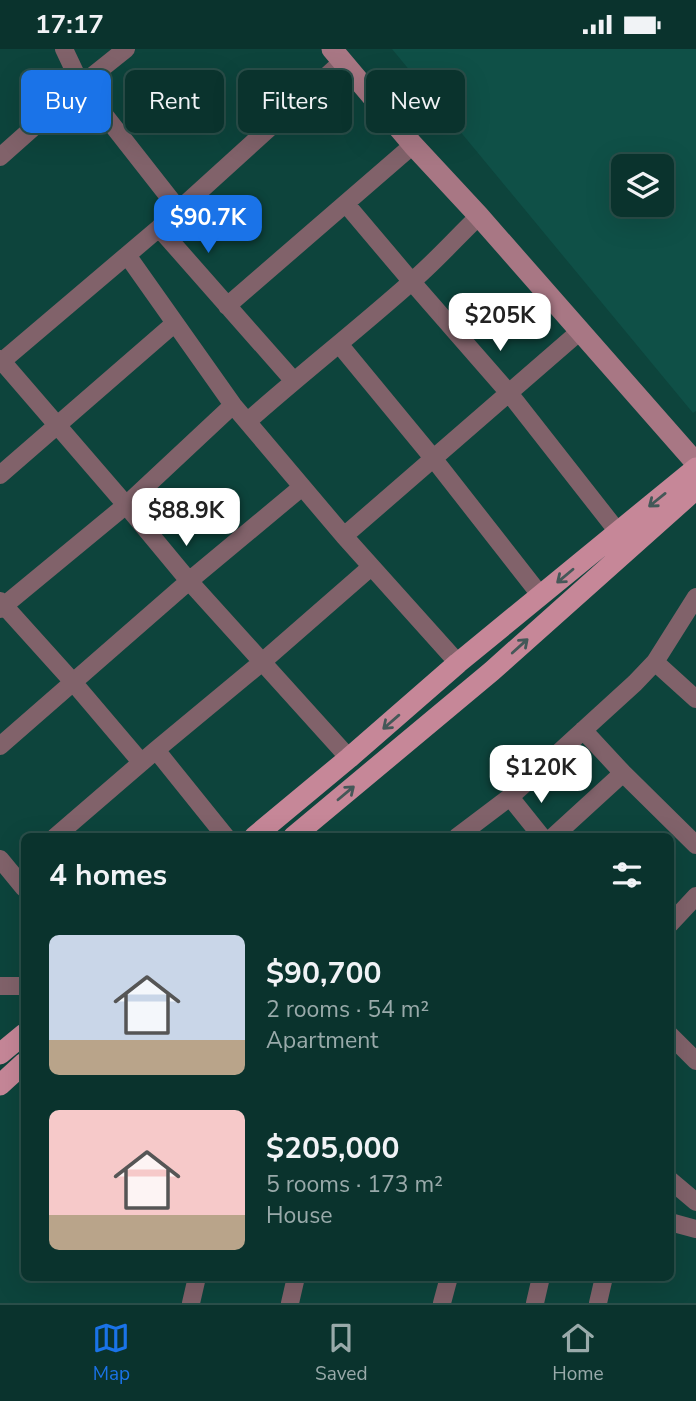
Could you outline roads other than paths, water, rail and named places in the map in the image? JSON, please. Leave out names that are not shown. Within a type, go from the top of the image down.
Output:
[{"type":"main road","points":[[259,833],[696,465],[337,55]]},
{"type":"main road","points":[[298,833],[492,671],[696,489]]},
{"type":"main road","points":[[0,1054],[21,1036]]},
{"type":"main road","points":[[0,1085],[21,1066]]},
{"type":"street","points":[[64,49],[74,70]]},
{"type":"street","points":[[99,70],[125,49]]},
{"type":"street","points":[[337,55],[179,210],[1,361],[189,581],[349,758]]},
{"type":"street","points":[[111,123],[179,210]]},
{"type":"street","points":[[0,156],[26,133]]},
{"type":"street","points":[[227,306],[414,145]]},
{"type":"street","points":[[346,204],[509,393],[618,532]]},
{"type":"street","points":[[248,421],[293,380],[412,282],[479,216]]},
{"type":"street","points":[[159,228],[293,380]]},
{"type":"street","points":[[127,255],[233,404],[344,536],[458,663]]},
{"type":"street","points":[[0,475],[175,323]]},
{"type":"street","points":[[344,536],[579,332]]},
{"type":"street","points":[[339,344],[541,596]]},
{"type":"street","points":[[141,762],[73,682],[1,605],[126,505],[233,404]]},
{"type":"street","points":[[0,745],[302,487]]},
{"type":"street","points":[[62,833],[141,762],[372,567]]},
{"type":"street","points":[[462,833],[510,797],[635,683],[654,662],[696,597]]},
{"type":"street","points":[[654,662],[696,699]]},
{"type":"street","points":[[583,730],[696,845]]},
{"type":"street","points":[[156,750],[223,833]]},
{"type":"street","points":[[558,833],[623,773]]},
{"type":"street","points":[[510,797],[539,833]]},
{"type":"street","points":[[0,859],[18,868]]},
{"type":"street","points":[[674,920],[696,896]]},
{"type":"street","points":[[0,986],[21,986]]},
{"type":"street","points":[[674,1039],[696,1061]]},
{"type":"street","points":[[674,1183],[696,1202]]},
{"type":"street","points":[[674,1223],[696,1229]]},
{"type":"street","points":[[191,1303],[196,1281]]},
{"type":"street","points":[[290,1303],[295,1281]]},
{"type":"street","points":[[442,1303],[448,1281]]},
{"type":"street","points":[[535,1303],[540,1281]]},
{"type":"street","points":[[598,1303],[603,1281]]}]
